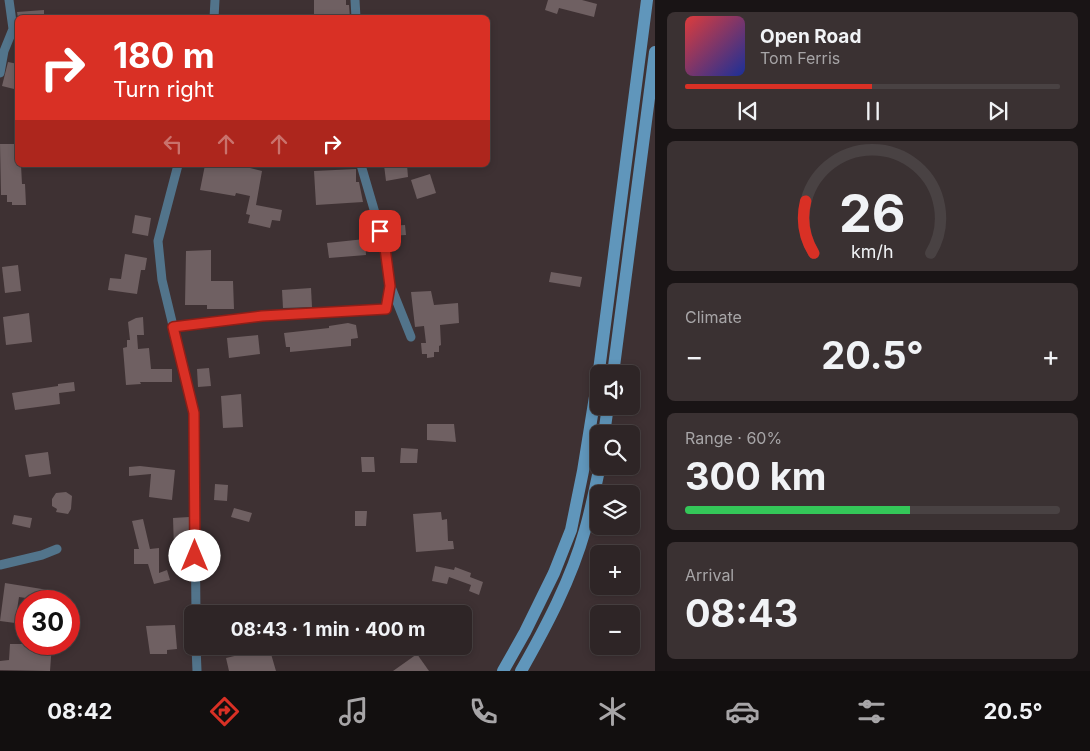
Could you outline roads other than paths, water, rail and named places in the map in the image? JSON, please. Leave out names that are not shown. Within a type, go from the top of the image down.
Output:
[{"type":"main road","points":[[503,671],[525,632],[554,573],[571,530],[582,480],[598,378],[647,0]]},
{"type":"main road","points":[[614,365],[655,52]]},
{"type":"main road","points":[[521,671],[542,634],[567,579],[585,531],[598,475]]},
{"type":"street","points":[[0,73],[4,51],[13,29],[9,0]]},
{"type":"street","points":[[214,15],[215,0]]},
{"type":"street","points":[[354,0],[356,15]]},
{"type":"street","points":[[177,167],[158,241],[162,280],[194,413],[196,605]]},
{"type":"street","points":[[362,167],[385,248],[390,286],[412,337]]},
{"type":"street","points":[[173,327],[262,316],[386,309],[390,286]]},
{"type":"street","points":[[0,565],[42,555],[57,549]]},
{"type":"street","points":[[196,655],[197,671]]}]
